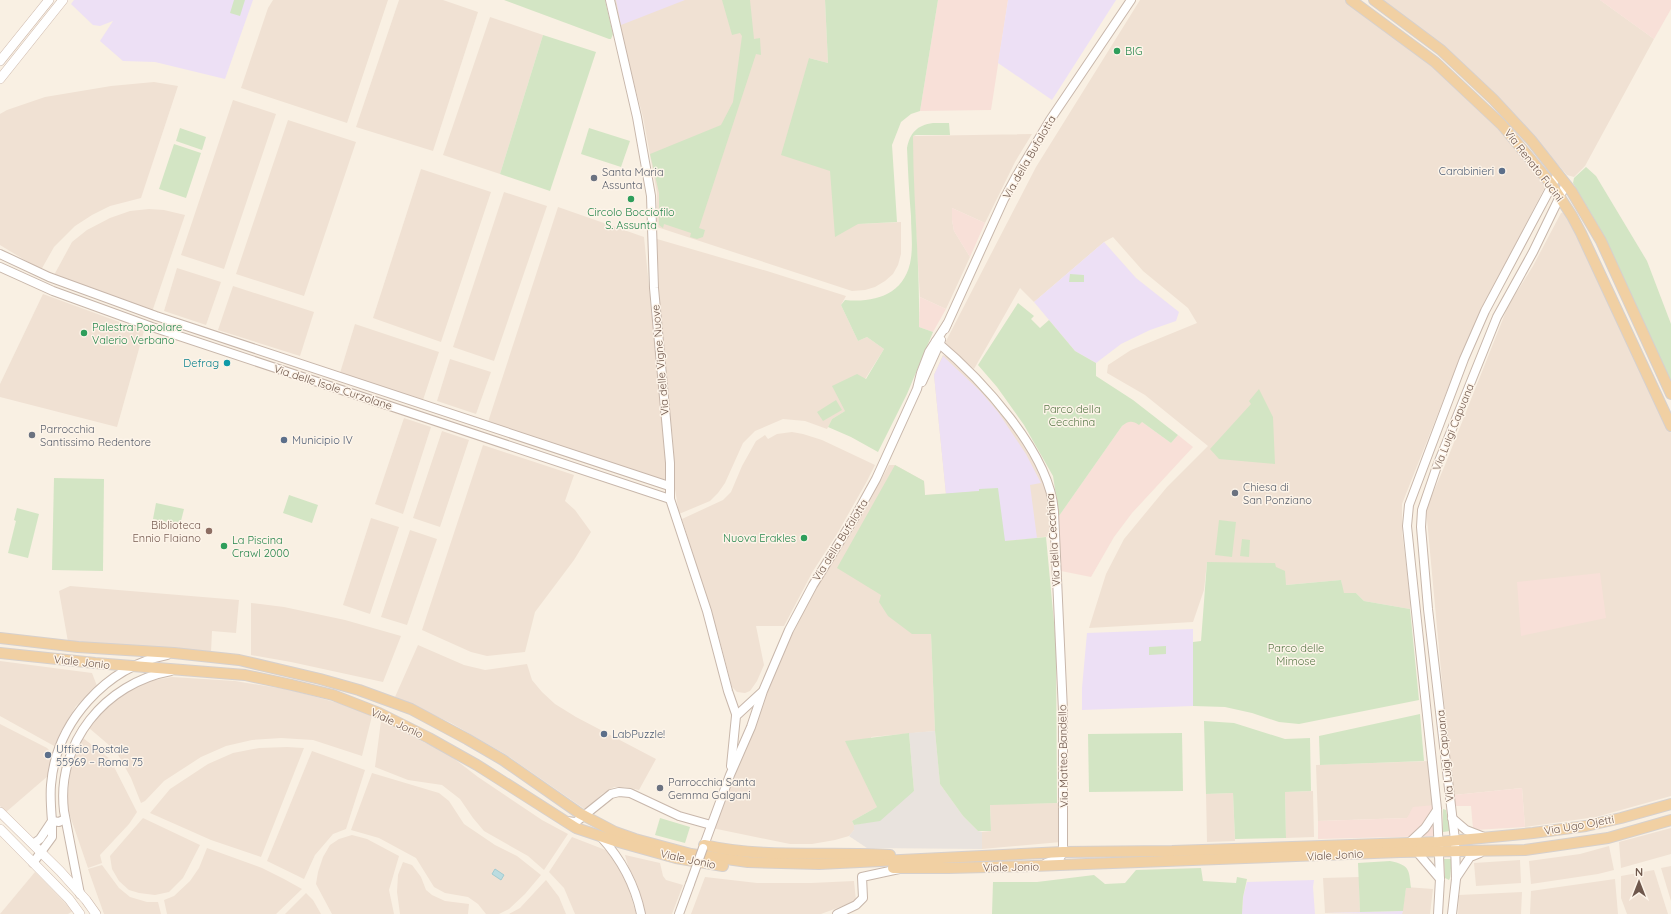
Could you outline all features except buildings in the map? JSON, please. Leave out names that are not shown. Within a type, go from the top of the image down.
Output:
[{"type":"main road","points":[[0,61],[49,0]]},
{"type":"main road","points":[[0,79],[63,0]]},
{"type":"main road","name":"Via Renato Fucini","points":[[1351,0],[1442,68],[1502,125],[1552,185],[1572,216],[1599,269],[1671,426]]},
{"type":"main road","name":"Via Renato Fucini","points":[[1374,0],[1442,50],[1506,113],[1531,140],[1566,184],[1598,236],[1671,394]]},
{"type":"main road","name":"Viale Jonio","points":[[0,638],[78,647],[174,653],[239,660],[320,679],[384,698],[418,712],[503,760],[583,816],[610,830],[630,838],[706,856],[762,863],[819,864],[1063,852],[1172,851],[1409,843],[1439,847]]},
{"type":"main road","name":"Viale Jonio","points":[[0,653],[134,667],[245,675],[292,685],[350,702],[406,726],[466,758],[561,820],[576,828],[601,837],[681,859],[743,869],[783,871],[905,867],[948,868],[1033,866],[1417,852],[1439,847]]},
{"type":"main road","name":"Via Ugo Ojetti","points":[[1439,847],[1455,840],[1533,833],[1586,826],[1671,804]]},
{"type":"main road","points":[[0,812],[33,844],[80,894],[96,914]]},
{"type":"main road","name":"Via Ugo Ojetti","points":[[1439,847],[1455,852],[1533,850],[1622,835],[1671,820]]},
{"type":"main road","points":[[0,829],[75,905],[80,914]]},
{"type":"main road","points":[[704,847],[769,854],[861,854],[932,859]]},
{"type":"street","name":"Via delle Vigne Nuove","points":[[610,0],[636,117],[651,196],[654,288],[670,463],[670,499],[707,611],[728,691],[738,713]]},
{"type":"street","name":"Via della Bufalotta","points":[[752,721],[763,691],[802,604],[876,479],[917,389],[925,361],[938,342],[947,324],[1004,199],[1050,120],[1131,0]]},
{"type":"street","name":"Via Luigi Capuana","points":[[1558,174],[1484,311],[1464,359],[1409,505],[1408,526],[1412,579],[1437,809],[1444,807],[1451,809],[1428,609],[1421,527],[1422,510],[1437,466],[1497,317],[1566,184]]},
{"type":"street","name":"Via delle Isole Curzolane","points":[[0,254],[49,277],[156,316],[669,486]]},
{"type":"street","name":"Via delle Isole Curzolane","points":[[0,267],[53,291],[152,328],[670,499]]},
{"type":"street","name":"Via della Cecchina","points":[[938,342],[975,376],[998,402],[1028,445],[1048,483],[1053,508],[1061,660]]},
{"type":"street","points":[[33,863],[50,839],[53,832],[50,792],[52,774],[57,756],[68,729],[82,708],[105,683],[151,659],[174,653]]},
{"type":"street","name":"Via Matteo Bandello","points":[[1061,660],[1063,711],[1063,852]]},
{"type":"street","points":[[80,894],[65,819],[63,799],[67,769],[78,737],[89,720],[109,699],[126,687],[150,677],[176,670]]},
{"type":"street","points":[[730,775],[736,726],[735,720],[738,713],[763,691]]},
{"type":"street","points":[[679,914],[711,825],[752,721],[749,714],[746,712],[738,713]]},
{"type":"street","points":[[736,726],[740,731],[744,732],[749,730]]},
{"type":"street","points":[[561,820],[575,823],[611,794],[624,792],[675,814],[711,825]]},
{"type":"street","points":[[596,806],[595,811],[598,818],[622,830],[630,838]]},
{"type":"street","points":[[1409,843],[1427,826],[1437,809]]},
{"type":"street","points":[[1437,809],[1440,879],[1438,914]]},
{"type":"street","points":[[1451,809],[1455,840],[1456,879],[1452,914]]},
{"type":"street","points":[[1452,818],[1466,830],[1485,837]]},
{"type":"street","points":[[52,821],[59,822],[65,819]]},
{"type":"street","points":[[33,844],[40,839],[52,821]]},
{"type":"street","points":[[53,832],[59,828],[67,829]]},
{"type":"street","points":[[601,837],[624,867],[635,892],[641,914]]},
{"type":"street","points":[[1456,879],[1470,857],[1486,851]]},
{"type":"street","points":[[1033,866],[1058,859],[1061,857],[1063,852]]},
{"type":"street","points":[[1417,852],[1440,879]]},
{"type":"street","points":[[837,914],[856,905],[863,898],[862,877],[889,872],[905,867]]},
{"type":"street","points":[[1440,890],[1455,890]]},
{"type":"shaded area","points":[[74,0],[253,0],[225,79],[155,62],[123,61],[100,41],[113,21],[100,26],[93,25],[71,4]]},
{"type":"shaded area","points":[[273,0],[388,0],[347,123],[241,88],[268,8]]},
{"type":"shaded area","points":[[399,0],[443,0],[478,12],[433,151],[356,127]]},
{"type":"shaded area","points":[[615,0],[825,0],[828,63],[809,58],[830,171],[858,224],[901,222],[901,254],[898,265],[893,274],[875,287],[865,290],[852,291],[657,227],[657,193],[643,117],[624,46]]},
{"type":"shaded area","points":[[616,0],[685,0],[621,25]]},
{"type":"shaded area","points":[[938,0],[1008,0],[991,110],[920,111]]},
{"type":"shaded area","points":[[1008,0],[1116,0],[1052,100],[998,63]]},
{"type":"shaded area","points":[[1140,0],[1347,0],[1433,64],[1502,128],[1546,185],[1482,309],[1460,358],[1402,504],[1402,532],[1411,604],[1410,609],[1364,601],[1356,593],[1343,593],[1341,580],[1286,585],[1207,562],[1204,590],[1193,622],[1089,628],[1106,574],[1124,539],[1167,487],[1208,446],[1145,395],[1107,373],[1108,365],[1131,350],[1197,323],[1188,308],[1143,271],[1113,237],[1104,242],[1034,302],[1020,288],[974,369],[946,345],[946,341],[1036,167]]},
{"type":"shaded area","points":[[1381,0],[1600,0],[1654,39],[1585,166],[1574,177],[1567,175],[1510,110]]},
{"type":"shaded area","points":[[1600,0],[1671,0],[1671,9],[1654,39]]},
{"type":"shaded area","points":[[490,17],[543,35],[500,174],[443,155]]},
{"type":"shaded area","points":[[154,82],[178,86],[141,198],[110,206],[75,226],[54,247],[41,270],[0,245],[0,114],[7,110],[45,97],[111,86]]},
{"type":"shaded area","points":[[233,100],[276,114],[224,269],[181,255]]},
{"type":"shaded area","points":[[288,120],[356,142],[304,296],[236,274]]},
{"type":"shaded area","points":[[1032,134],[1015,162],[985,223],[952,208],[954,231],[970,257],[946,309],[920,297],[913,183],[913,136]]},
{"type":"shaded area","points":[[421,169],[491,192],[441,342],[373,318]]},
{"type":"shaded area","points":[[504,192],[547,206],[494,361],[453,347]]},
{"type":"shaded area","points":[[558,207],[644,237],[667,465],[665,479],[660,481],[488,422]]},
{"type":"shaded area","points":[[952,208],[985,223],[970,257],[954,231]]},
{"type":"shaded area","points":[[149,209],[164,210],[185,215],[152,312],[53,277],[72,242],[87,230],[110,218],[130,211]]},
{"type":"shaded area","points":[[1564,212],[1622,325],[1671,433],[1671,796],[1596,817],[1525,827],[1522,788],[1454,795],[1426,509],[1508,306],[1533,266],[1561,213]]},
{"type":"shaded area","points":[[657,239],[846,296],[841,305],[858,341],[867,337],[884,349],[845,411],[832,419],[827,429],[805,421],[783,419],[755,431],[743,443],[725,483],[718,493],[710,501],[679,514],[675,489],[673,441],[660,308]]},
{"type":"shaded area","points":[[1104,242],[1136,278],[1179,312],[1176,321],[1150,330],[1121,344],[1096,363],[1075,351],[1034,302]]},
{"type":"shaded area","points":[[177,268],[221,282],[206,325],[164,311]]},
{"type":"shaded area","points":[[233,286],[314,312],[300,356],[218,330]]},
{"type":"shaded area","points":[[43,294],[144,331],[117,427],[0,397],[0,384]]},
{"type":"shaded area","points":[[920,297],[946,309],[933,332],[919,327]]},
{"type":"shaded area","points":[[355,324],[439,352],[423,400],[340,373]]},
{"type":"shaded area","points":[[943,355],[956,361],[970,374],[1018,432],[1047,485],[1053,536],[1005,541],[927,536],[935,731],[871,737],[877,807],[852,821],[854,830],[849,836],[812,844],[790,844],[712,828],[769,686],[788,643],[816,587],[856,526],[889,465],[895,465],[924,481],[925,495],[946,494],[934,375]]},
{"type":"shaded area","points":[[943,356],[980,391],[998,412],[1026,454],[1041,483],[1030,485],[1037,538],[1005,541],[980,491],[946,494],[934,375]]},
{"type":"shaded area","points":[[450,359],[491,372],[476,414],[437,401]]},
{"type":"shaded area","points":[[404,418],[431,427],[403,514],[375,504]]},
{"type":"shaded area","points":[[1127,421],[1142,422],[1171,443],[1178,435],[1193,447],[1132,513],[1114,537],[1091,577],[1061,571],[1059,516]]},
{"type":"shaded area","points":[[442,431],[469,440],[440,527],[413,518]]},
{"type":"shaded area","points":[[792,432],[822,440],[875,465],[837,534],[813,571],[784,626],[756,626],[764,665],[757,681],[750,691],[745,693],[737,692],[732,687],[719,637],[682,519],[723,500],[731,492],[742,466],[756,441],[765,435],[768,439],[777,434]]},
{"type":"shaded area","points":[[483,445],[574,475],[565,501],[575,510],[591,532],[574,560],[535,612],[525,652],[487,656],[471,652],[422,630]]},
{"type":"shaded area","points":[[371,518],[399,527],[370,614],[343,605]]},
{"type":"shaded area","points":[[410,530],[437,539],[407,625],[381,617]]},
{"type":"shaded area","points":[[1600,573],[1606,618],[1521,636],[1517,582]]},
{"type":"shaded area","points":[[70,586],[239,600],[236,633],[212,631],[211,652],[68,642],[59,591]]},
{"type":"shaded area","points":[[251,603],[284,607],[345,620],[401,636],[383,682],[251,655]]},
{"type":"shaded area","points":[[1193,629],[1193,706],[1082,710],[1082,688],[1087,633]]},
{"type":"shaded area","points":[[418,645],[464,665],[485,670],[527,664],[532,680],[555,704],[576,717],[656,759],[639,790],[614,787],[602,794],[586,810],[505,754],[451,723],[395,697]]},
{"type":"shaded area","points":[[0,661],[92,673],[97,686],[76,706],[61,731],[56,747],[0,716]]},
{"type":"shaded area","points":[[172,677],[235,681],[290,690],[342,704],[372,716],[362,756],[313,740],[281,738],[252,740],[226,746],[201,757],[164,781],[145,801],[141,803],[131,778],[116,751],[89,728],[97,712],[114,699],[149,681]]},
{"type":"shaded area","points":[[381,721],[448,754],[478,777],[542,820],[568,834],[544,870],[528,856],[484,831],[460,799],[442,785],[408,780],[375,767]]},
{"type":"shaded area","points":[[0,724],[47,748],[53,754],[49,775],[6,812],[0,806]]},
{"type":"shaded area","points":[[935,731],[940,784],[963,816],[978,831],[982,832],[982,849],[867,848],[849,836],[854,830],[854,825],[863,823],[914,791],[909,733]]},
{"type":"shaded area","points":[[83,738],[110,759],[137,812],[129,824],[100,855],[102,863],[88,868],[67,807],[70,771],[75,753]]},
{"type":"shaded area","points":[[259,748],[304,748],[261,857],[211,840],[150,813],[170,789],[208,764],[233,753]]},
{"type":"shaded area","points":[[312,751],[365,770],[346,829],[333,834],[315,855],[304,879],[267,861]]},
{"type":"shaded area","points":[[1430,761],[1435,805],[1407,818],[1318,821],[1316,765]]},
{"type":"shaded area","points":[[372,773],[439,793],[449,801],[464,824],[495,845],[517,856],[541,875],[525,894],[509,909],[499,914],[486,914],[478,904],[468,897],[445,893],[434,887],[416,858],[379,838],[351,830]]},
{"type":"shaded area","points":[[1522,788],[1525,827],[1475,830],[1473,829],[1471,806],[1455,806],[1454,795]]},
{"type":"shaded area","points":[[1313,791],[1314,837],[1286,838],[1285,792]]},
{"type":"shaded area","points":[[1233,793],[1235,841],[1207,842],[1206,794]]},
{"type":"shaded area","points":[[1061,803],[1061,842],[982,849],[982,832],[991,831],[990,804]]},
{"type":"shaded area","points":[[1435,805],[1436,836],[1318,839],[1318,821],[1407,818],[1413,807]]},
{"type":"shaded area","points":[[143,818],[200,845],[183,878],[169,892],[155,895],[129,890],[119,881],[112,869],[110,856]]},
{"type":"shaded area","points":[[1671,828],[1671,854],[1621,868],[1619,842]]},
{"type":"shaded area","points":[[352,835],[367,839],[399,856],[389,890],[394,914],[332,914],[316,884],[323,857],[330,845],[339,839]]},
{"type":"shaded area","points":[[572,837],[608,851],[626,879],[636,914],[575,914],[564,888],[549,872]]},
{"type":"shaded area","points":[[1609,846],[1614,870],[1598,874],[1531,884],[1529,861],[1580,854]]},
{"type":"shaded area","points":[[207,848],[262,868],[302,889],[276,914],[167,914],[164,900],[174,896],[190,881],[199,868]]},
{"type":"shaded area","points":[[625,855],[660,863],[663,876],[666,880],[683,885],[672,914],[645,914],[641,897],[631,876]]},
{"type":"shaded area","points":[[1520,860],[1521,883],[1476,886],[1474,863]]},
{"type":"shaded area","points":[[403,862],[412,865],[421,877],[426,890],[432,895],[445,901],[469,904],[468,914],[400,914],[397,892],[398,875]]},
{"type":"shaded area","points":[[102,865],[119,888],[130,897],[147,902],[158,902],[161,914],[104,914],[88,869]]},
{"type":"shaded area","points":[[1671,866],[1671,901],[1661,868]]},
{"type":"shaded area","points":[[1654,870],[1668,914],[1627,914],[1621,898],[1621,876]]},
{"type":"shaded area","points":[[35,872],[73,911],[68,914],[0,914]]},
{"type":"shaded area","points":[[705,877],[757,883],[854,881],[856,901],[821,914],[691,914]]},
{"type":"shaded area","points":[[1359,877],[1360,912],[1325,913],[1323,878]]},
{"type":"shaded area","points":[[1615,879],[1618,914],[1530,914],[1531,891]]},
{"type":"shaded area","points":[[546,880],[559,897],[566,914],[509,914],[520,908]]},
{"type":"shaded area","points":[[1314,880],[1313,887],[1315,914],[1242,914],[1243,897],[1247,882]]},
{"type":"shaded area","points":[[1406,887],[1433,889],[1430,914],[1402,914]]},
{"type":"shaded area","points":[[1522,892],[1521,914],[1458,914],[1459,895]]},
{"type":"shaded area","points":[[306,893],[313,900],[321,914],[285,914]]},
{"type":"shaded area","points":[[1403,911],[1402,914],[1325,913]]},
{"type":"green space","points":[[234,0],[245,0],[240,16],[230,13]]},
{"type":"green space","points":[[504,0],[605,0],[613,34],[611,39],[609,39]]},
{"type":"green space","points":[[722,0],[750,0],[754,39],[760,38],[761,55],[756,54],[699,228],[705,230],[703,237],[697,239],[690,237],[691,233],[664,224],[663,228],[659,225],[659,193],[650,154],[721,125],[733,102],[742,36],[740,33],[732,35]]},
{"type":"green space","points":[[825,0],[938,0],[920,111],[911,114],[901,122],[892,145],[897,222],[858,224],[835,237],[830,171],[781,155],[809,58],[828,63]]},
{"type":"green space","points":[[543,35],[596,52],[550,191],[500,174]]},
{"type":"green space","points":[[949,123],[950,135],[913,136],[919,327],[933,332],[907,394],[878,452],[851,437],[828,427],[832,419],[845,411],[832,386],[857,374],[866,379],[884,349],[867,337],[858,341],[841,305],[845,300],[868,300],[888,294],[903,280],[908,270],[911,258],[912,242],[907,148],[910,138],[915,131],[927,124]]},
{"type":"green space","points":[[180,128],[206,137],[202,150],[176,141]]},
{"type":"green space","points":[[589,128],[630,141],[621,167],[581,154]]},
{"type":"green space","points":[[174,144],[201,153],[186,198],[159,189]]},
{"type":"green space","points":[[1586,167],[1596,176],[1647,261],[1671,324],[1671,381],[1598,225],[1573,183],[1574,178]]},
{"type":"green space","points":[[1070,274],[1084,275],[1084,282],[1069,282]]},
{"type":"green space","name":"Parco della Cecchina","points":[[1018,303],[1034,316],[1031,319],[1040,328],[1049,320],[1075,351],[1096,363],[1096,376],[1133,400],[1178,435],[1171,443],[1142,422],[1139,425],[1134,422],[1124,424],[1059,516],[1053,476],[1024,425],[997,387],[978,365]]},
{"type":"green space","points":[[1259,389],[1273,417],[1275,464],[1219,459],[1210,449],[1251,404],[1249,401]]},
{"type":"green space","points":[[836,400],[842,410],[823,421],[817,412]]},
{"type":"green space","points":[[895,465],[924,481],[925,495],[998,488],[1005,541],[1046,537],[1056,644],[1057,803],[990,805],[991,831],[978,831],[963,816],[940,784],[935,731],[931,634],[912,634],[888,616],[879,602],[881,595],[837,568]]},
{"type":"green space","points":[[54,478],[104,479],[103,571],[52,570]]},
{"type":"green space","points":[[289,495],[318,505],[312,523],[283,513]]},
{"type":"green space","points":[[156,503],[184,509],[180,525],[153,519]]},
{"type":"green space","points":[[17,508],[39,514],[28,558],[8,553],[16,521],[14,520]]},
{"type":"green space","points":[[1219,520],[1236,522],[1232,557],[1215,555]]},
{"type":"green space","points":[[1242,539],[1250,540],[1249,557],[1240,556]]},
{"type":"green space","name":"Parco delle Mimose","points":[[1207,562],[1275,563],[1276,567],[1285,571],[1286,585],[1341,580],[1344,593],[1356,593],[1364,601],[1410,609],[1419,700],[1299,724],[1279,722],[1252,713],[1225,707],[1193,706],[1193,642],[1201,641]]},
{"type":"green space","points":[[1166,646],[1166,654],[1149,655],[1149,647]]},
{"type":"green space","points":[[1420,714],[1424,761],[1320,765],[1319,736]]},
{"type":"green space","points":[[1204,721],[1234,723],[1285,739],[1310,738],[1311,791],[1285,792],[1286,838],[1235,839],[1233,793],[1206,794]]},
{"type":"green space","points":[[909,733],[914,791],[880,821],[854,825],[852,821],[877,807],[845,741]]},
{"type":"green space","points":[[1182,733],[1183,791],[1089,792],[1088,734]]},
{"type":"green space","points":[[1443,809],[1446,810],[1450,831],[1443,832]]},
{"type":"green space","points":[[660,818],[690,827],[685,843],[655,835]]},
{"type":"green space","points":[[1444,859],[1452,859],[1449,880],[1445,878]]},
{"type":"green space","points":[[1390,861],[1401,864],[1409,873],[1411,888],[1406,888],[1403,911],[1360,912],[1358,863]]},
{"type":"green space","points":[[1201,868],[1203,881],[1236,883],[1237,877],[1247,879],[1243,897],[1242,914],[992,914],[993,882],[1037,882],[1094,875],[1105,884],[1125,883],[1136,870]]},
{"type":"water","points":[[495,869],[504,875],[501,880],[492,874]]},
{"type":"place","name":"BIG","points":[[1117,51]]},
{"type":"place","name":"Carabinieri","points":[[1502,171]]},
{"type":"place","name":"Santa Maria Assunta","points":[[594,178]]},
{"type":"place","name":"Circolo Bocciofilo S. Assunta","points":[[631,199]]},
{"type":"place","name":"Palestra Popolare Valerio Verbano","points":[[84,333]]},
{"type":"place","name":"Defrag","points":[[227,363]]},
{"type":"place","name":"Parrocchia Santissimo Redentore","points":[[32,435]]},
{"type":"place","name":"Municipio IV","points":[[284,440]]},
{"type":"place","name":"Chiesa di San Ponziano","points":[[1235,493]]},
{"type":"place","name":"Biblioteca Ennio Flaiano","points":[[209,531]]},
{"type":"place","name":"Nuova Erakles","points":[[804,538]]},
{"type":"place","name":"La Piscina Crawl 2000","points":[[224,546]]},
{"type":"place","name":"LabPuzzle!","points":[[604,734]]},
{"type":"place","name":"Ufficio Postale 55969 – Roma 75","points":[[48,755]]},
{"type":"place","name":"Parrocchia Santa Gemma Galgani","points":[[660,788]]}]
